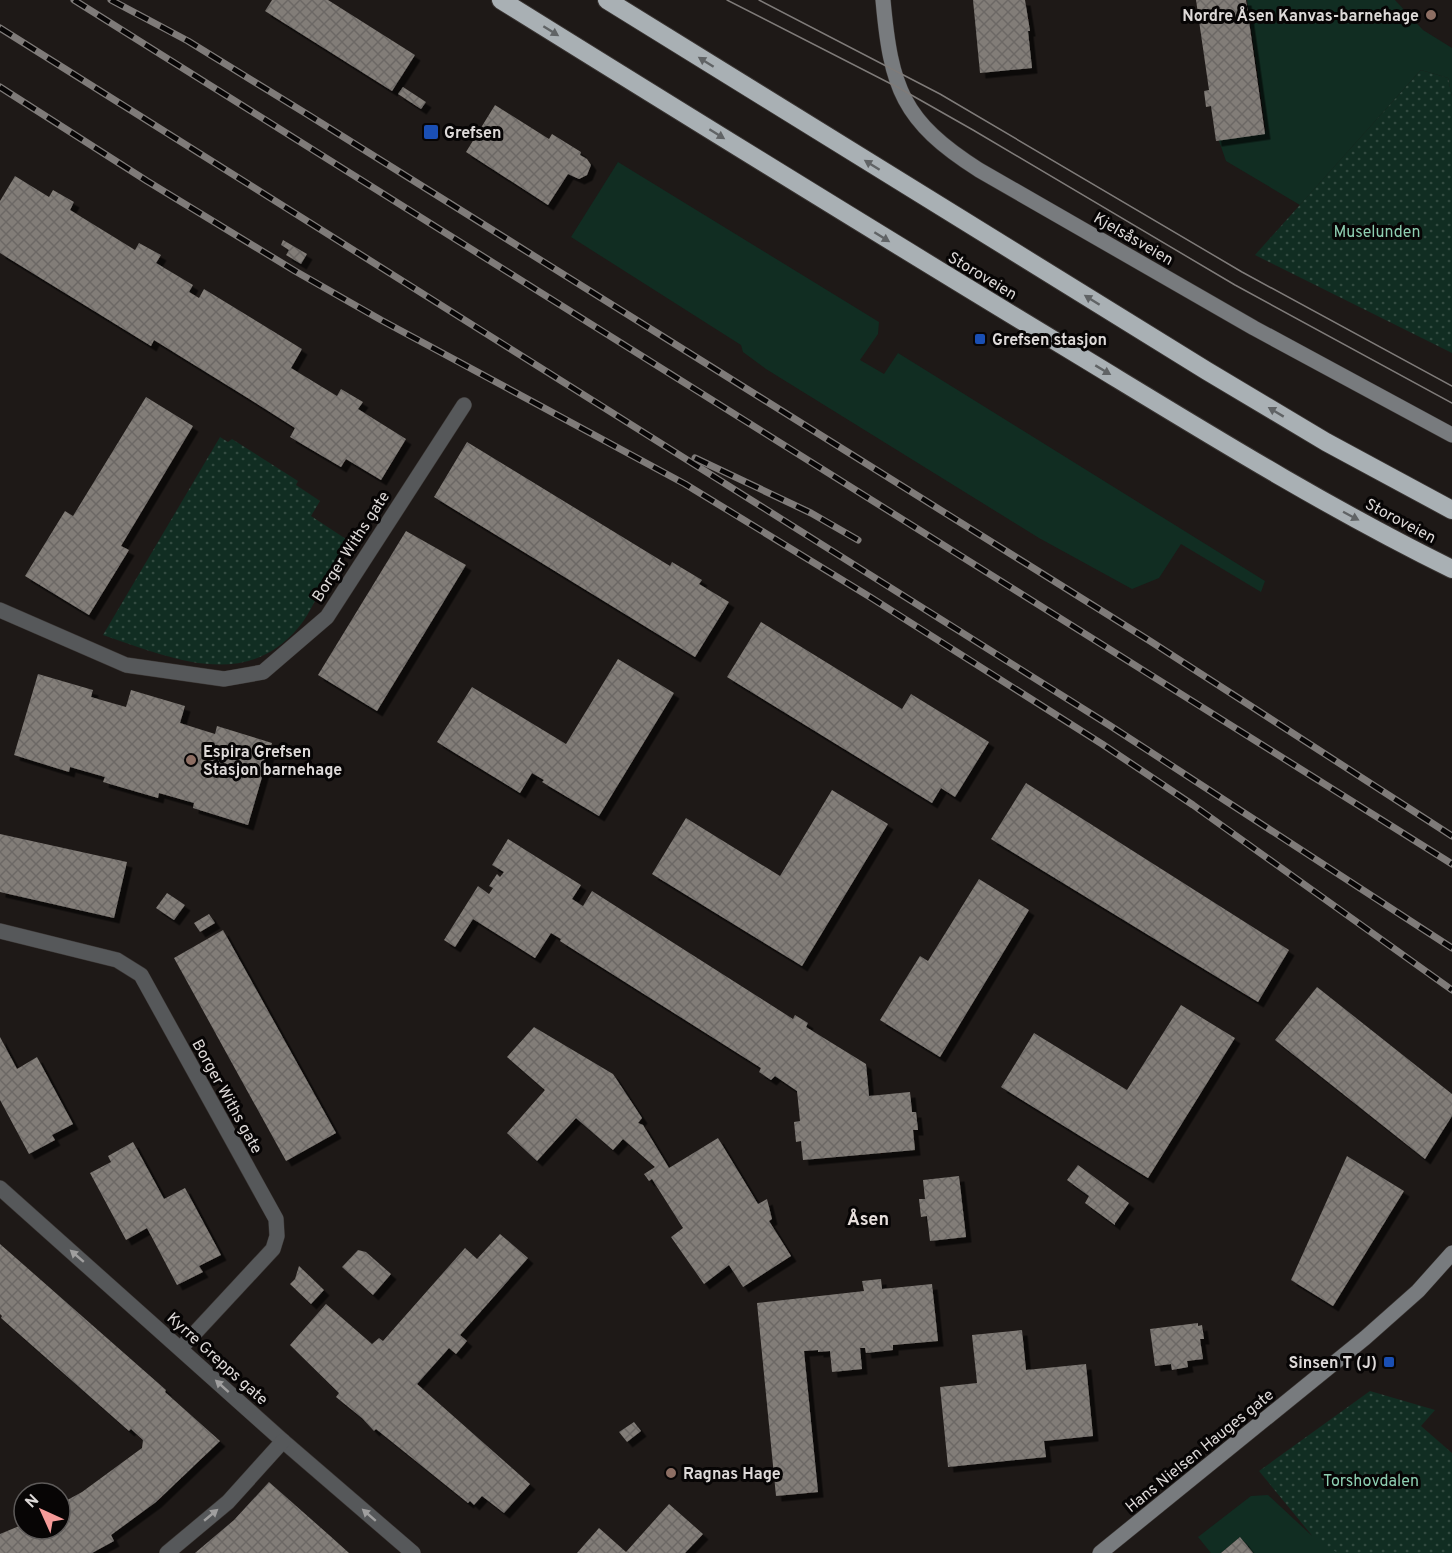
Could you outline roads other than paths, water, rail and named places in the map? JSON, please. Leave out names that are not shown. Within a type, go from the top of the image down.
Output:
[{"type":"highway","name":"Storoveien","points":[[501,0],[914,256],[1300,488],[1452,569]]},
{"type":"highway","name":"Storoveien","points":[[607,0],[1326,442],[1452,510]]},
{"type":"street","name":"Kjelsåsveien","points":[[883,0],[888,47],[899,88],[915,117],[945,147],[979,170],[1254,328],[1452,435]]},
{"type":"street","name":"Borger Withs gate","points":[[0,610],[126,664],[224,679],[263,672],[327,617],[464,405]]},
{"type":"street","name":"Borger Withs gate","points":[[0,931],[117,960],[141,975],[276,1219],[277,1236],[273,1249],[181,1348]]},
{"type":"street","name":"Kyrre Grepps gate","points":[[0,1188],[283,1441],[413,1553]]},
{"type":"street","name":"Hans Nielsen Hauges gate","points":[[1100,1553],[1365,1338],[1418,1291],[1452,1253]]},
{"type":"street","points":[[166,1553],[228,1502],[283,1441]]},
{"type":"tram line","points":[[727,0],[899,88],[1235,285],[1452,403]]},
{"type":"tram line","points":[[759,0],[940,94],[1242,272],[1452,386]]},
{"type":"railway","points":[[74,0],[1452,864]]},
{"type":"railway","points":[[111,0],[188,41],[310,116],[1150,641],[1452,836]]},
{"type":"railway","points":[[0,28],[1109,725],[1452,948]]},
{"type":"railway","points":[[0,87],[147,181],[295,271],[685,484],[870,597],[1102,744],[1193,805],[1452,990]]},
{"type":"railway","points":[[695,458],[811,513],[858,540]]},
{"type":"place","name":"Nordre Åsen Kanvas-barnehage","points":[[1431,15]]},
{"type":"place","name":"Grefsen","points":[[431,132]]},
{"type":"place","name":"Grefsen stasjon","points":[[980,339]]},
{"type":"place","name":"Espira Grefsen Stasjon barnehage","points":[[191,760]]},
{"type":"place","name":"Sinsen T (J)","points":[[1389,1362]]},
{"type":"place","name":"Ragnas Hage","points":[[671,1473]]},
{"type":"district","name":"Åsen","points":[[868,1219]]},
{"type":"park label","name":"Muselunden","points":[[1377,231]]},
{"type":"park label","name":"Torshovdalen","points":[[1371,1480]]}]
